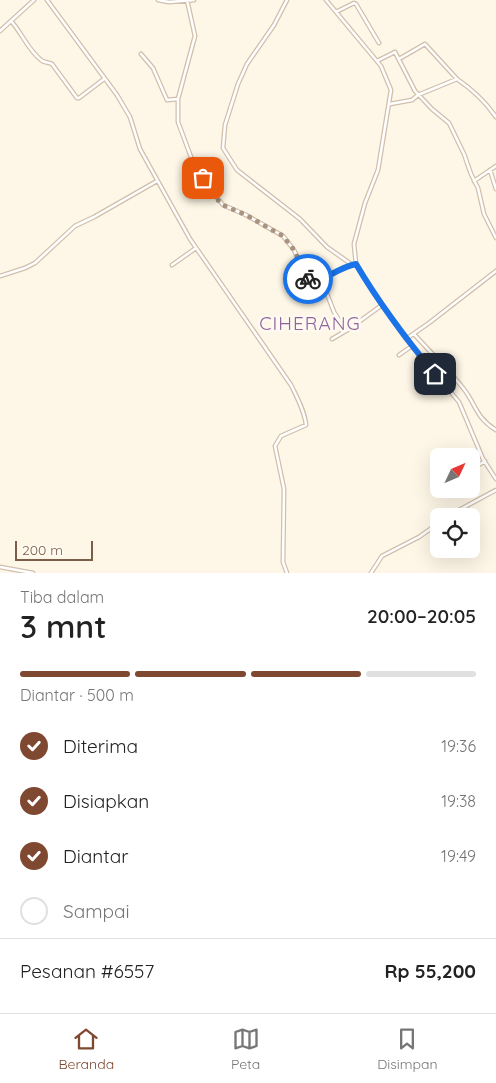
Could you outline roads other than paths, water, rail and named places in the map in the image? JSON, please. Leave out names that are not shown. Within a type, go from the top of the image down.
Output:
[{"type":"street","points":[[0,31],[34,0]]},
{"type":"street","points":[[47,0],[66,24],[130,117],[140,149],[196,248],[291,385],[305,417],[304,428],[289,431],[281,436],[275,446],[283,484],[283,562],[287,573]]},
{"type":"street","points":[[158,0],[169,2],[194,0]]},
{"type":"street","points":[[287,0],[274,25],[247,64],[238,84],[226,125],[223,148],[237,170],[295,214],[327,247],[352,265]]},
{"type":"street","points":[[326,0],[384,70],[391,90],[378,170],[365,203],[355,238],[354,252],[356,264],[406,339],[459,402],[485,461],[496,479]]},
{"type":"street","points":[[187,1],[195,32],[178,99],[178,122],[194,161],[217,199],[223,205],[246,215],[283,236],[294,250],[310,284],[322,281],[346,266],[356,264]]},
{"type":"street","points":[[336,12],[354,3],[356,4],[379,43]]},
{"type":"street","points":[[11,21],[41,61],[52,64],[76,98],[79,98],[104,79]]},
{"type":"street","points":[[399,59],[424,44],[457,79],[474,91],[487,104],[496,118]]},
{"type":"street","points":[[377,61],[395,52],[410,84],[418,95],[449,123],[464,154],[479,194],[484,214],[496,238]]},
{"type":"street","points":[[141,54],[154,68],[167,100],[178,99]]},
{"type":"street","points":[[390,104],[412,100],[418,95],[457,79]]},
{"type":"street","points":[[474,181],[496,166]]},
{"type":"street","points":[[490,170],[496,189]]},
{"type":"street","points":[[0,276],[25,268],[75,226],[157,181]]},
{"type":"street","points":[[172,264],[196,248]]},
{"type":"street","points":[[406,339],[496,271]]},
{"type":"street","points":[[322,281],[334,312],[346,331]]},
{"type":"street","points":[[332,339],[382,305]]},
{"type":"street","points":[[414,334],[465,389],[473,406],[482,418],[496,430]]},
{"type":"street","points":[[399,355],[412,346]]},
{"type":"street","points":[[480,464],[485,461]]},
{"type":"street","points":[[462,508],[496,490]]},
{"type":"street","points":[[371,573],[382,556],[419,538],[430,529]]},
{"type":"street","points":[[0,567],[32,573]]},
{"type":"district","name":"CIHERANG","points":[[310,323]]}]
